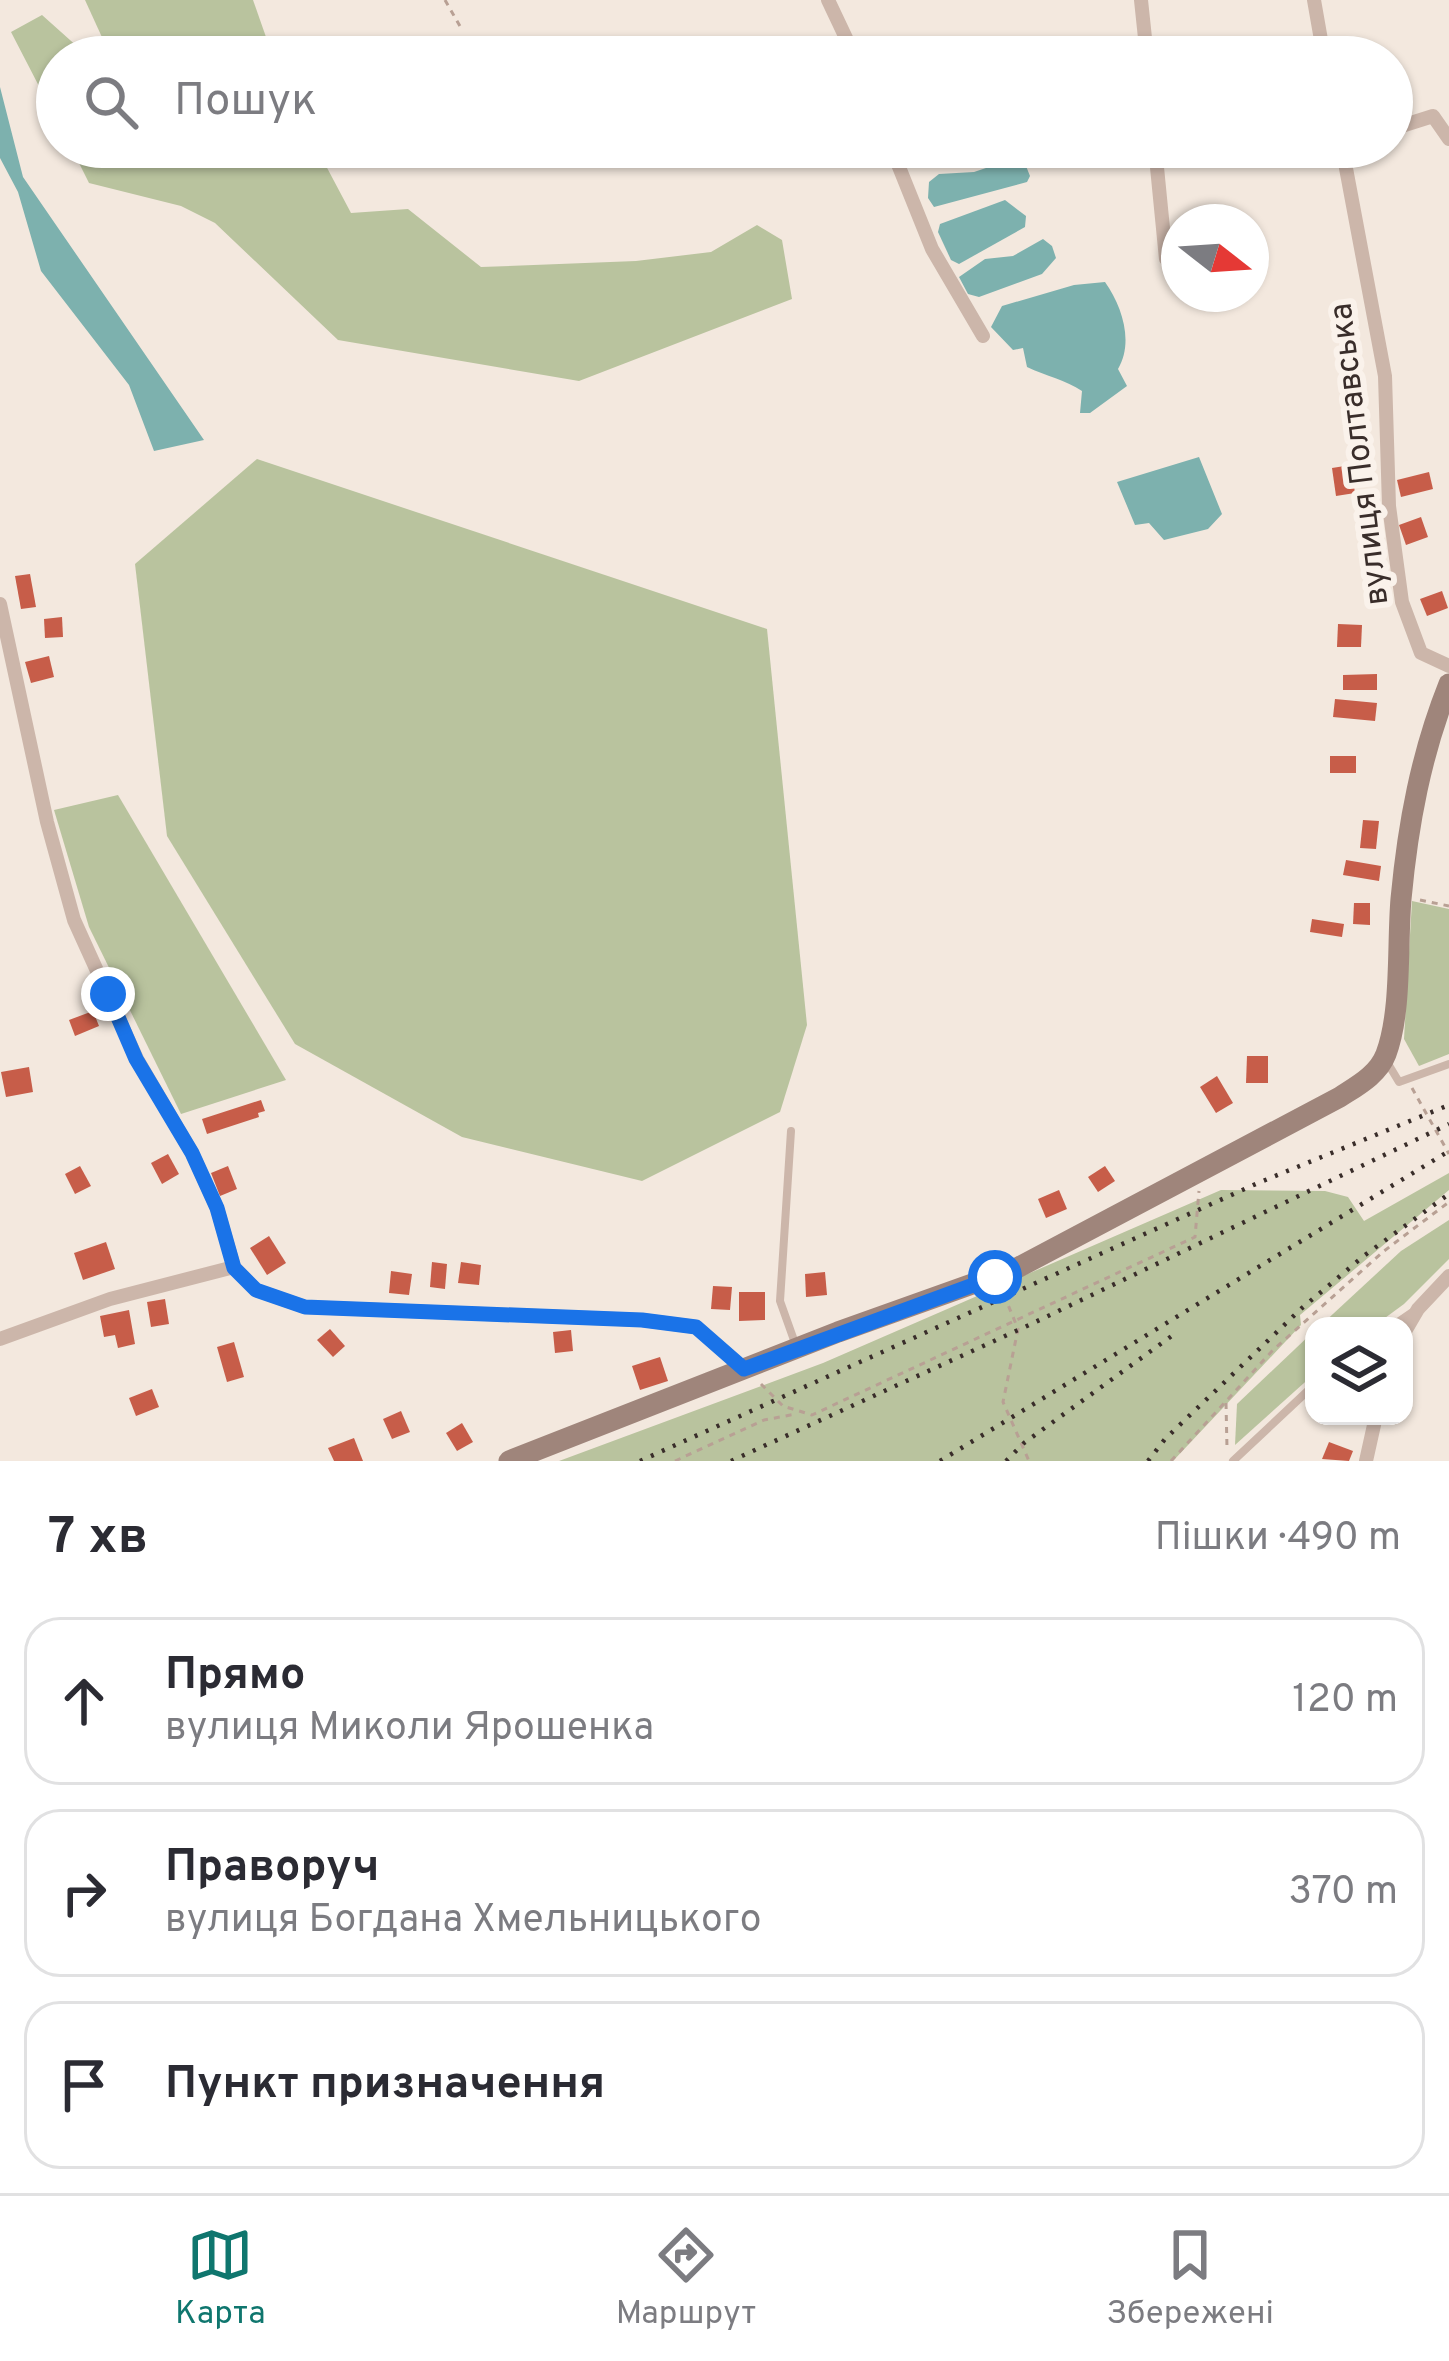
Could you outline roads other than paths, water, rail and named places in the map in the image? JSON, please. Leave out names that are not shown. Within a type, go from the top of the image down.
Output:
[{"type":"street","points":[[829,0],[845,36]]},
{"type":"street","points":[[1141,0],[1145,36]]},
{"type":"street","points":[[1314,0],[1320,36]]},
{"type":"street","points":[[1413,122],[1449,110]]},
{"type":"street","points":[[1433,116],[1449,139]]},
{"type":"street","points":[[899,168],[932,249],[983,336]]},
{"type":"street","points":[[1157,168],[1161,208]]},
{"type":"street","name":"вулиця Полтавська","points":[[1346,168],[1385,376],[1389,506],[1402,602],[1421,653],[1449,666]]},
{"type":"street","points":[[0,604],[46,822],[74,920],[136,1059],[192,1153],[217,1208],[234,1268],[256,1290],[305,1307],[642,1320],[696,1327],[744,1369]]},
{"type":"street","points":[[0,656],[7,636]]},
{"type":"street","points":[[509,1461],[796,1348],[1017,1268],[1340,1097],[1375,1072],[1385,1058],[1392,1030],[1401,896],[1416,781],[1449,684]]},
{"type":"street","points":[[1,1336],[110,1299],[234,1268]]},
{"type":"street","points":[[1413,1318],[1449,1276]]},
{"type":"street","points":[[1366,1461],[1374,1425]]},
{"type":"lane","points":[[1385,1058],[1399,1082],[1449,1064]]},
{"type":"lane","points":[[791,1131],[780,1301],[796,1348]]},
{"type":"lane","points":[[1406,1317],[1418,1309]]},
{"type":"lane","points":[[1232,1461],[1305,1393]]},
{"type":"water","points":[[0,87],[23,177],[204,440],[154,451],[129,385],[41,271],[18,192],[0,158]]},
{"type":"water","points":[[1027,168],[1030,176],[1027,182],[934,207],[928,198],[929,182],[939,174]]},
{"type":"water","points":[[1005,200],[1026,216],[1025,227],[959,264],[951,260],[938,232],[940,224]]},
{"type":"water","points":[[1043,239],[1056,258],[1042,274],[979,297],[968,294],[959,277],[985,259],[1013,256]]},
{"type":"water","points":[[1105,282],[1124,324],[1125,347],[1118,369],[1127,386],[1090,413],[1080,413],[1082,391],[1027,367],[1023,348],[1013,350],[991,327],[1002,306],[1074,285]]},
{"type":"water","points":[[1199,457],[1222,514],[1208,529],[1164,540],[1149,523],[1135,525],[1117,482]]},
{"type":"railway","points":[[640,1461],[1258,1183],[1449,1105]]},
{"type":"railway","points":[[731,1461],[1449,1124]]},
{"type":"railway","points":[[940,1461],[1449,1151]]},
{"type":"railway","points":[[1148,1461],[1165,1439],[1302,1308],[1449,1194]]},
{"type":"railway","points":[[1006,1461],[1173,1335]]}]
